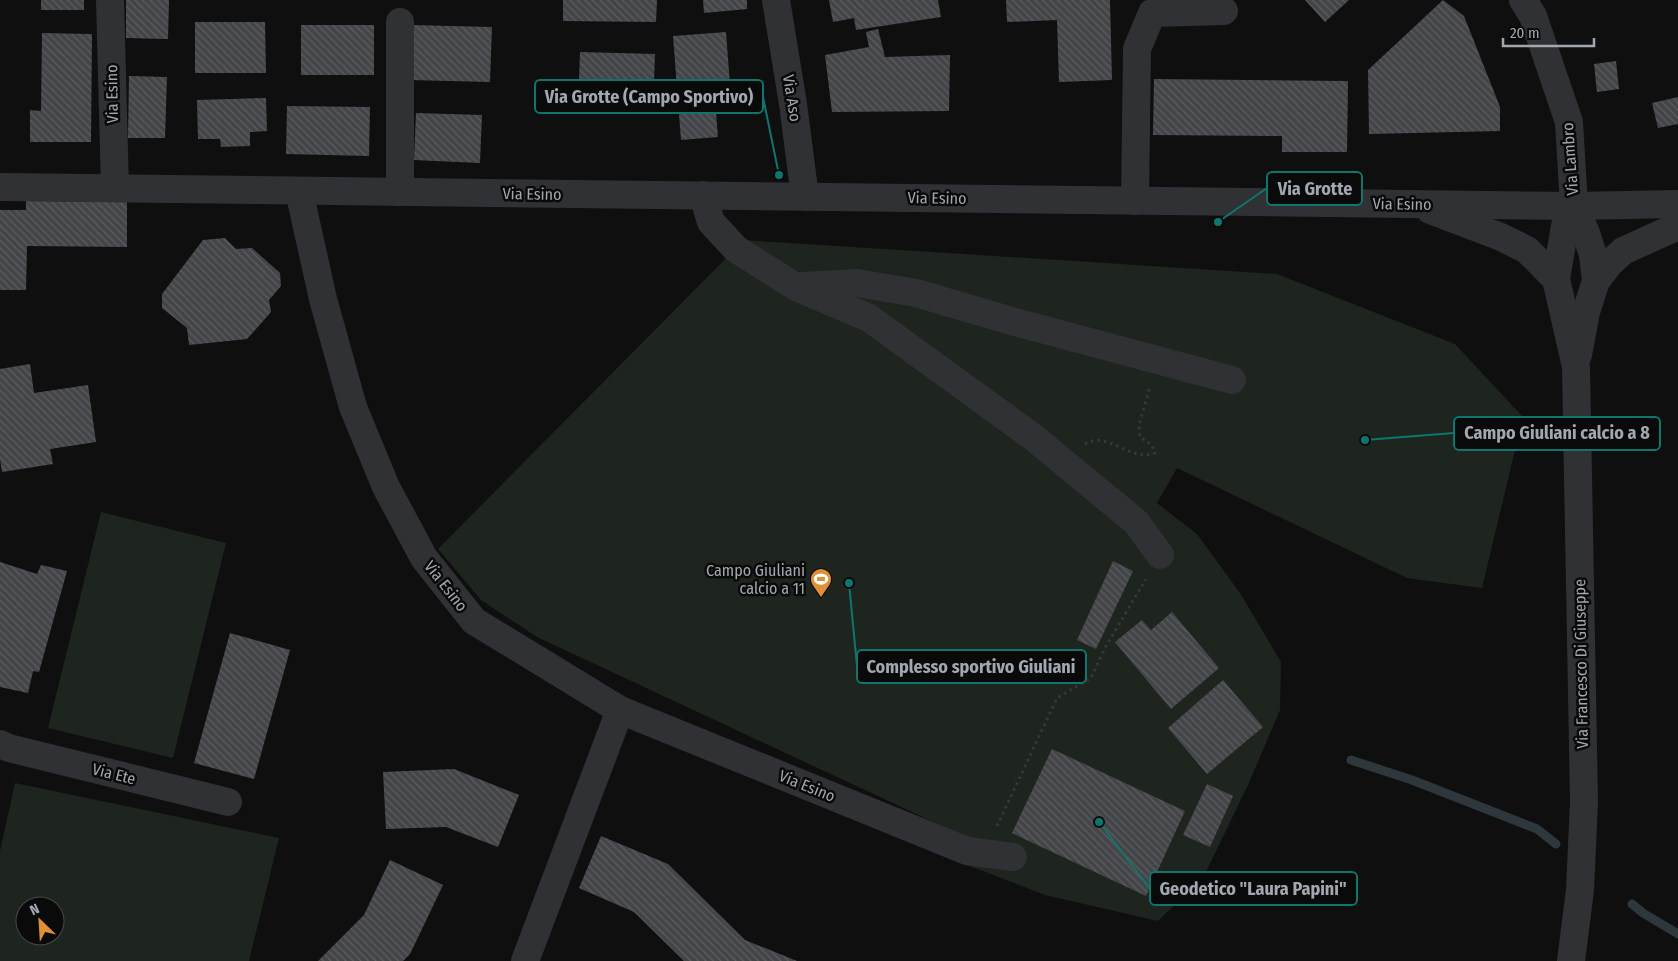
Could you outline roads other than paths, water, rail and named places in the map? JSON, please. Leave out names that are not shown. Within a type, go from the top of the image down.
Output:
[{"type":"street","name":"Via Esino","points":[[110,0],[115,188]]},
{"type":"street","name":"Via Aso","points":[[776,0],[793,104],[805,197]]},
{"type":"street","name":"Via Lambro","points":[[1523,0],[1533,16],[1570,122],[1574,206]]},
{"type":"street","points":[[1135,201],[1137,49],[1152,13],[1224,11]]},
{"type":"street","points":[[400,22],[400,192]]},
{"type":"street","name":"Via Esino","points":[[0,188],[1574,206],[1678,204]]},
{"type":"street","name":"Via Esino","points":[[300,191],[324,299],[353,408],[386,486],[424,558],[474,621],[620,710],[976,852],[1013,856]]},
{"type":"street","points":[[703,196],[711,222],[736,248],[796,287],[868,318],[1033,437],[1136,522],[1160,555]]},
{"type":"street","points":[[1412,204],[1501,237],[1528,250],[1556,279]]},
{"type":"street","name":"Via Francesco Di Giuseppe","points":[[1574,206],[1565,226],[1556,279],[1576,367]]},
{"type":"street","name":"Via Francesco Di Giuseppe","points":[[1574,206],[1593,255],[1596,281]]},
{"type":"street","name":"Via Francesco Di Giuseppe","points":[[1571,961],[1580,890],[1584,802],[1576,367],[1586,312],[1596,281],[1609,264],[1623,251],[1678,226]]},
{"type":"street","points":[[796,287],[858,283],[916,293],[1232,380]]},
{"type":"street","points":[[525,961],[620,710]]},
{"type":"street","name":"Via Ete","points":[[0,744],[228,802]]},
{"type":"waterway","points":[[1351,760],[1412,780],[1537,829],[1556,844]]},
{"type":"waterway","points":[[1632,904],[1643,913],[1678,934]]},
{"type":"place","name":"Via Grotte (Campo Sportivo)","points":[[779,175]]},
{"type":"place","name":"Via Grotte","points":[[1218,222]]},
{"type":"place","name":"Campo Giuliani calcio a 8","points":[[1365,440]]},
{"type":"place","name":"Complesso sportivo Giuliani","points":[[849,583]]},
{"type":"place","name":"Campo Giuliani calcio a 11","points":[[821,598]]},
{"type":"place","name":"Geodetico \"Laura Papini\"","points":[[1099,822]]}]
